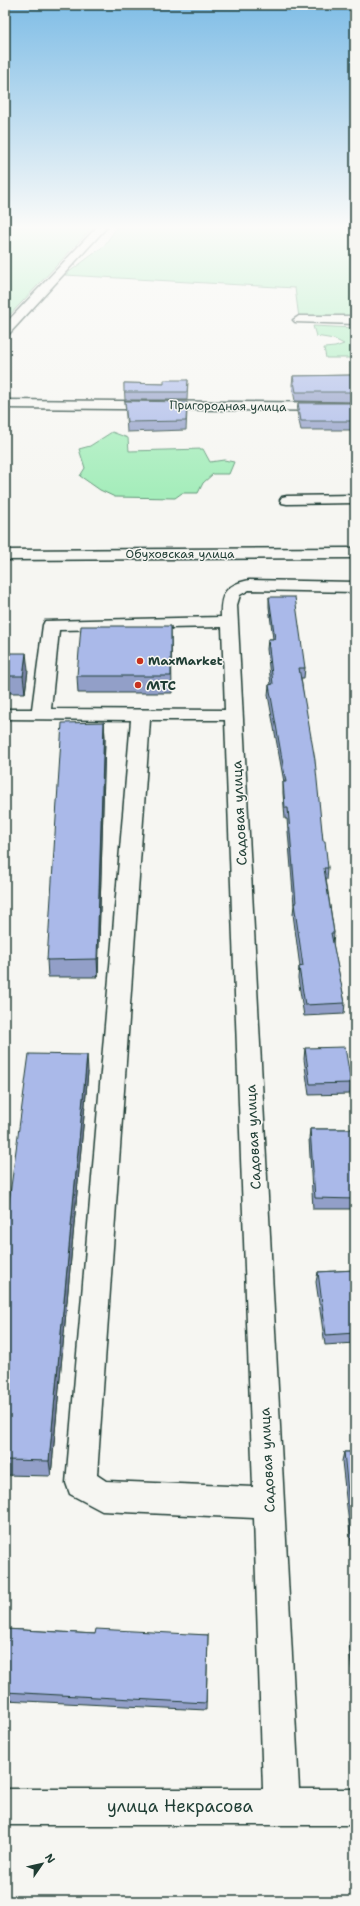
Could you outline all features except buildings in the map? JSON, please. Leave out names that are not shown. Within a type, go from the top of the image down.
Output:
[{"type":"street","points":[[5,331],[19,316]]},
{"type":"street","points":[[299,320],[355,320]]},
{"type":"street","name":"Пригородная улица","points":[[5,404],[355,407]]},
{"type":"street","points":[[286,500],[355,499]]},
{"type":"street","name":"Обуховская улица","points":[[5,555],[355,553]]},
{"type":"street","name":"Садовая улица","points":[[282,1806],[230,598],[233,592],[243,586],[355,587]]},
{"type":"street","points":[[41,713],[51,625],[230,622]]},
{"type":"street","points":[[5,714],[234,715]]},
{"type":"street","points":[[141,714],[81,1483],[102,1496],[269,1503]]},
{"type":"street","name":"улица Некрасова","points":[[5,1807],[355,1807]]},
{"type":"green space","points":[[299,316],[355,316],[355,318],[299,318]]},
{"type":"green space","points":[[313,326],[355,328],[355,358],[326,358],[324,348],[344,344],[334,339],[316,336]]},
{"type":"green space","points":[[112,432],[128,438],[129,451],[203,449],[210,462],[224,460],[234,462],[229,474],[213,474],[203,483],[198,493],[182,493],[175,498],[115,497],[100,490],[80,476],[85,468],[79,449],[90,446]]},
{"type":"place","name":"MaxMarket","points":[[140,661]]},
{"type":"place","name":"МТС","points":[[138,685]]}]
